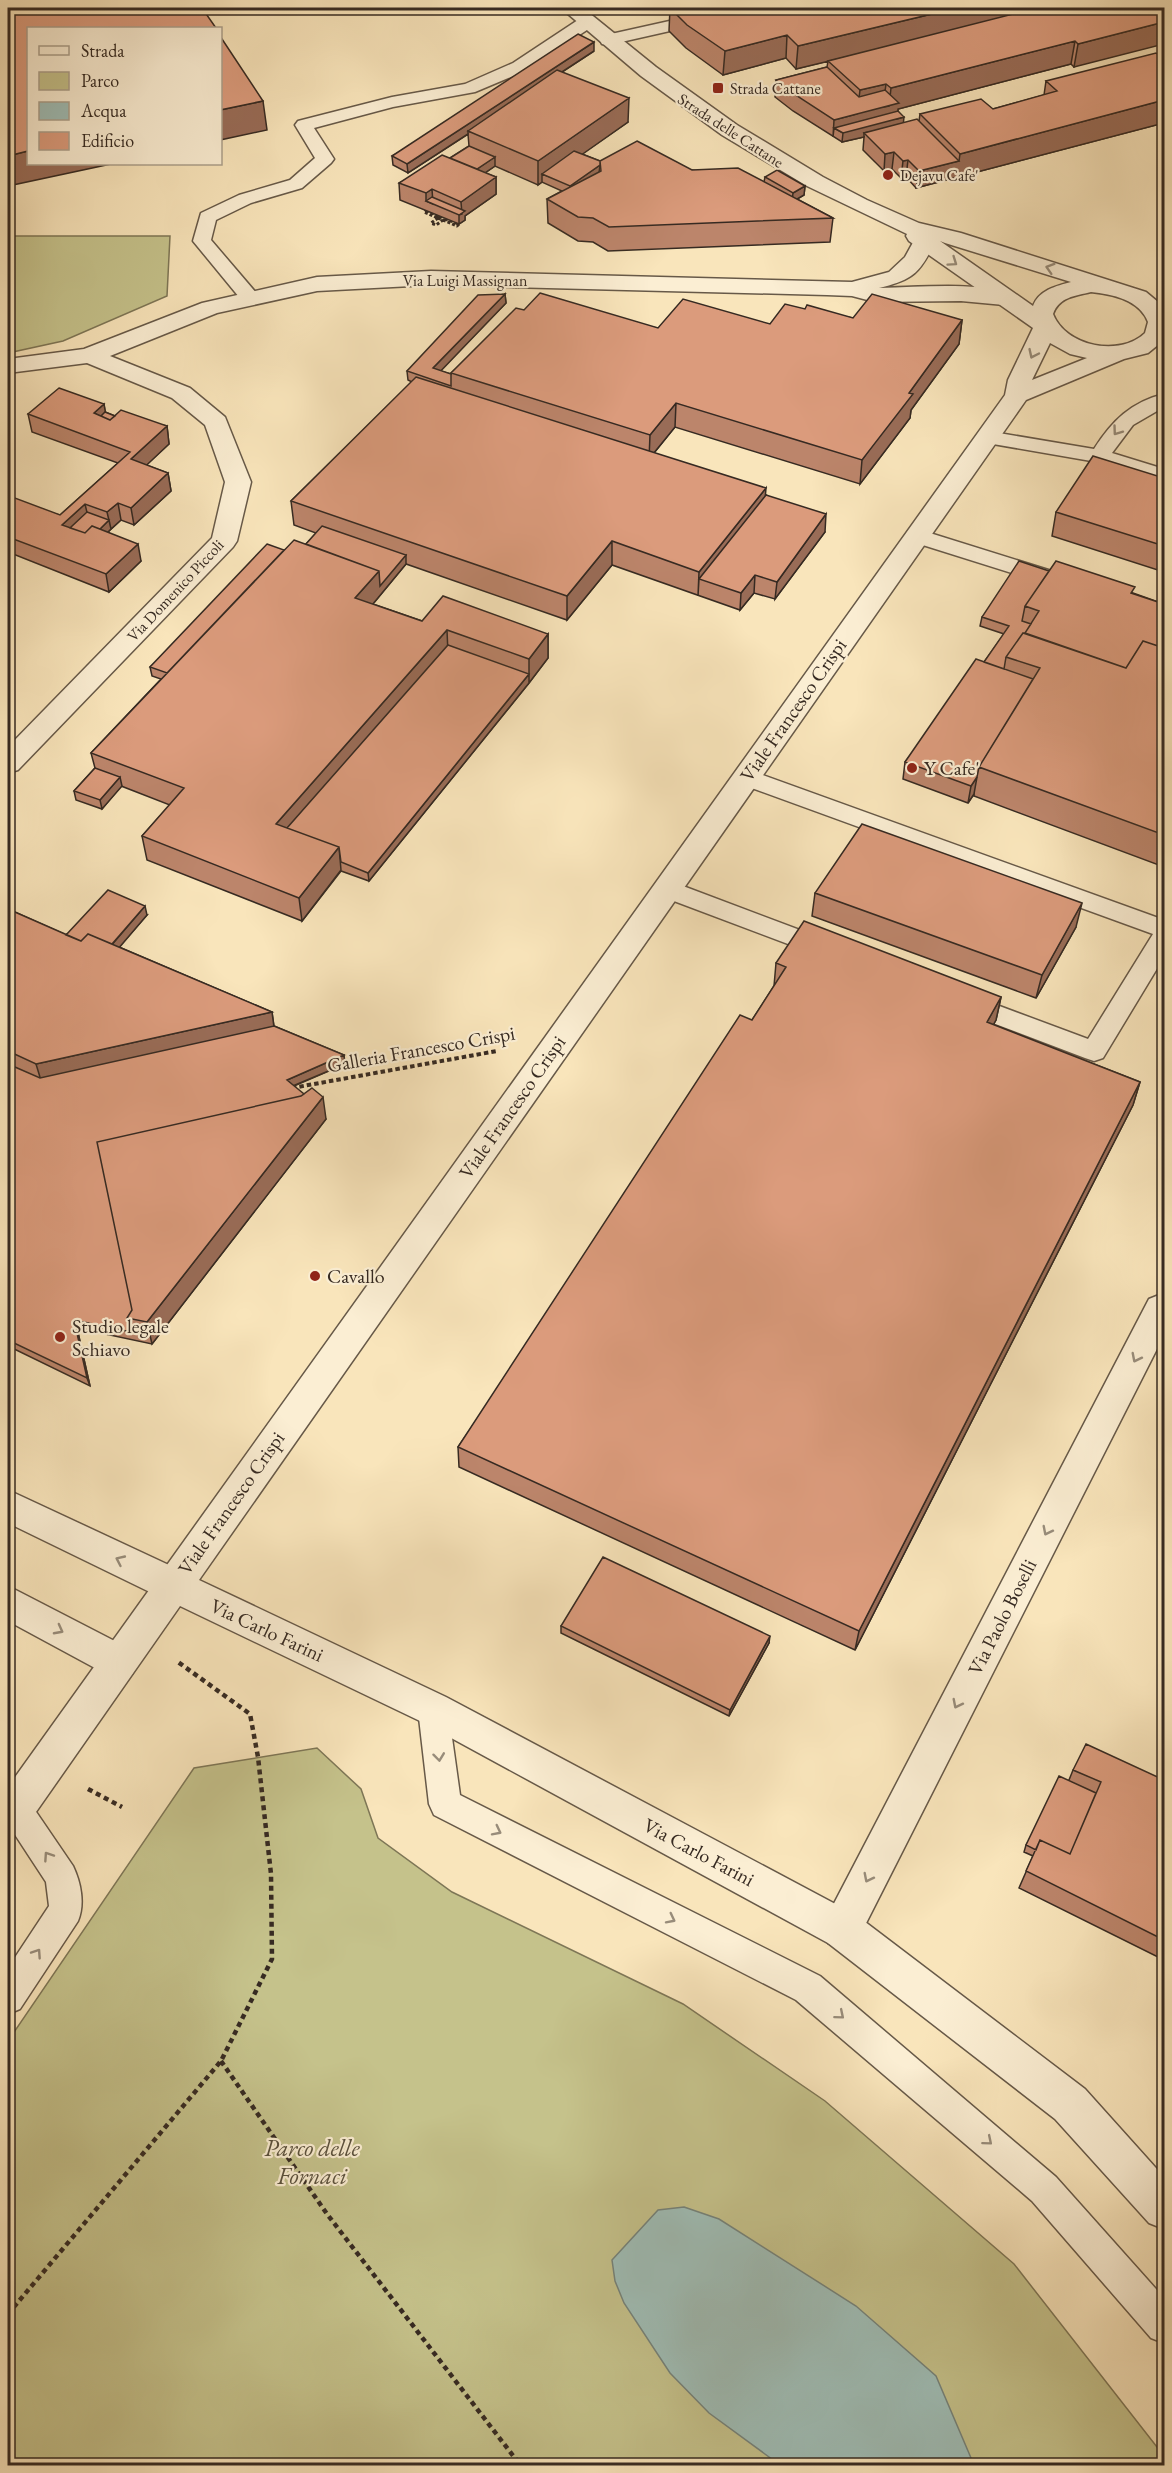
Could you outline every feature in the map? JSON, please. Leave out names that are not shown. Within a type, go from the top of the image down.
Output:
[{"type":"street","name":"Strada delle Cattane","points":[[579,15],[703,114],[781,164],[916,234],[1044,325]]},
{"type":"street","name":"Strada delle Cattane","points":[[916,234],[946,236],[1106,286]]},
{"type":"street","name":"Via Luigi Massignan","points":[[852,289],[897,277],[915,260],[916,234]]},
{"type":"street","name":"Via Luigi Massignan","points":[[89,356],[210,308],[317,284],[431,278],[852,289],[875,295],[961,294],[1004,298]]},
{"type":"street","name":"Viale Francesco Crispi","points":[[11,1813],[1017,395],[1020,380],[1044,325],[1041,309],[1047,300],[1058,292],[1073,287],[1106,286],[1153,301],[1160,328],[1154,338],[1017,395]]},
{"type":"street","points":[[1044,325],[1058,340],[1073,348],[1091,352],[1164,349]]},
{"type":"street","name":"Via Domenico Piccoli","points":[[8,366],[89,356],[181,393],[216,422],[238,482],[224,542],[8,763]]},
{"type":"street","name":"Via Paolo Boselli","points":[[842,1929],[1164,1307]]},
{"type":"street","name":"Via Carlo Farini","points":[[8,1506],[433,1709],[842,1929],[1070,2104],[1164,2208]]},
{"type":"street","points":[[8,1603],[129,1648]]},
{"type":"lane","points":[[608,40],[748,8]]},
{"type":"lane","points":[[251,299],[202,241],[208,217],[245,199],[296,184],[325,159],[304,125],[392,102],[469,88],[519,67],[579,15]]},
{"type":"lane","points":[[1100,456],[1119,426],[1134,412],[1164,400]]},
{"type":"lane","points":[[987,437],[1100,456],[1164,476]]},
{"type":"lane","points":[[917,536],[1074,586]]},
{"type":"lane","points":[[746,777],[1164,929]]},
{"type":"lane","points":[[667,889],[853,960]]},
{"type":"lane","points":[[940,993],[1094,1051],[1164,937]]},
{"type":"lane","points":[[433,1709],[445,1804],[808,1988],[1044,2189],[1164,2325]]},
{"type":"lane","points":[[8,1997],[66,1910],[62,1877],[11,1813]]},
{"type":"path","points":[[427,210],[434,213],[441,217],[438,218],[424,212],[427,210]]},
{"type":"path","name":"Galleria Francesco Crispi","points":[[288,1088],[560,1040]]},
{"type":"path","points":[[8,2314],[221,2061],[272,1959],[270,1874],[258,1756],[250,1714],[129,1648]]},
{"type":"path","points":[[221,2061],[327,2214],[521,2466]]},
{"type":"green space","points":[[8,236],[170,236],[167,296],[63,341],[8,353]]},
{"type":"green space","name":"Parco delle Fornaci","points":[[317,1748],[361,1789],[378,1838],[452,1892],[683,2004],[825,2101],[1014,2264],[1164,2456],[1164,2466],[8,2466],[8,2041],[194,1768]]},
{"type":"water","points":[[684,2207],[719,2219],[856,2306],[936,2376],[974,2465],[780,2465],[709,2413],[670,2373],[624,2303],[615,2281],[612,2260],[658,2210]]},
{"type":"building","points":[[8,8],[202,8],[215,27],[27,27],[27,151],[8,156]]},
{"type":"building","points":[[670,8],[957,8],[798,46],[787,35],[725,51],[687,25]]},
{"type":"building","points":[[1037,8],[1164,8],[1164,22],[1078,44],[1075,41],[891,88],[886,84],[860,90],[828,61]]},
{"type":"building","points":[[578,34],[594,42],[407,164],[392,156]]},
{"type":"building","points":[[222,39],[263,101],[222,110]]},
{"type":"building","points":[[1156,53],[1164,59],[1164,100],[960,154],[920,114],[981,99],[993,109],[1057,91],[1046,81]]},
{"type":"building","points":[[827,67],[859,97],[885,90],[899,103],[834,120],[776,80]]},
{"type":"building","points":[[557,70],[629,98],[538,161],[468,131]]},
{"type":"building","points":[[898,111],[904,117],[843,133],[834,128]]},
{"type":"building","points":[[917,119],[959,161],[919,171],[908,160],[903,161],[894,152],[885,154],[864,133]]},
{"type":"building","points":[[637,141],[692,170],[738,168],[833,218],[609,227],[593,218],[578,217],[547,199],[601,171],[600,161]]},
{"type":"building","points":[[469,146],[495,157],[477,169],[450,158]]},
{"type":"building","points":[[574,151],[600,161],[600,165],[570,186],[542,174]]},
{"type":"building","points":[[442,155],[496,177],[461,202],[432,189],[426,193],[399,183]]},
{"type":"building","points":[[777,170],[805,186],[793,193],[765,177]]},
{"type":"building","points":[[432,197],[465,211],[459,215],[426,201]]},
{"type":"building","points":[[540,293],[658,328],[683,299],[770,324],[785,304],[805,309],[807,305],[853,318],[872,294],[962,320],[909,393],[913,394],[862,460],[676,403],[650,435],[451,373],[516,308],[524,310]]},
{"type":"building","points":[[505,294],[433,368],[451,374],[451,386],[407,371],[478,295]]},
{"type":"building","points":[[416,377],[766,488],[699,572],[612,541],[567,596],[291,501]]},
{"type":"building","points":[[59,388],[104,404],[94,413],[110,420],[121,410],[167,426],[131,459],[168,473],[131,508],[118,503],[107,512],[85,504],[62,525],[85,533],[92,526],[138,544],[106,574],[8,537],[8,504],[15,498],[60,515],[130,452],[28,414]]},
{"type":"building","points":[[105,412],[115,416],[110,420],[101,416]]},
{"type":"building","points":[[1093,456],[1164,478],[1164,546],[1056,512]]},
{"type":"building","points":[[766,495],[826,514],[777,582],[755,575],[741,593],[699,579]]},
{"type":"building","points":[[87,512],[109,520],[100,529],[92,526],[85,533],[70,528]]},
{"type":"building","points":[[322,526],[406,555],[380,586],[379,571],[306,544]]},
{"type":"building","points":[[294,540],[379,571],[355,598],[422,621],[443,596],[548,634],[529,659],[447,630],[276,824],[339,847],[299,898],[142,836],[184,788],[91,753]]},
{"type":"building","points":[[267,544],[284,550],[167,673],[150,667]]},
{"type":"building","points":[[1019,561],[1049,571],[1025,606],[1022,621],[1031,624],[1006,657],[1004,669],[984,662],[1009,626],[982,617]]},
{"type":"building","points":[[1056,561],[1135,587],[1131,593],[1164,604],[1164,648],[1143,641],[1126,668],[1025,633],[1039,611],[1025,606]]},
{"type":"building","points":[[1023,633],[1126,668],[1143,641],[1164,648],[1164,835],[979,767],[1040,668],[1006,657]]},
{"type":"building","points":[[448,645],[529,674],[368,873],[341,862],[339,847],[287,828]]},
{"type":"building","points":[[976,659],[1033,679],[979,767],[977,777],[971,786],[905,762]]},
{"type":"building","points":[[95,768],[120,777],[100,800],[74,791]]},
{"type":"building","points":[[862,824],[1082,903],[1042,975],[815,893]]},
{"type":"building","points":[[108,890],[145,906],[112,944],[88,934],[81,941],[66,935]]},
{"type":"building","points":[[8,909],[81,941],[88,934],[272,1012],[36,1064],[8,1051]]},
{"type":"building","points":[[804,921],[1001,997],[987,1022],[1140,1082],[859,1631],[458,1447],[740,1015],[752,1020],[786,967],[776,963]]},
{"type":"building","points":[[274,1026],[344,1055],[287,1080],[304,1094],[301,1096],[97,1142],[132,1310],[127,1318],[131,1332],[74,1320],[87,1378],[14,1343],[8,1310],[8,1064],[40,1078]]},
{"type":"building","points":[[312,1088],[323,1097],[147,1322],[127,1318],[132,1310],[97,1142],[301,1096]]},
{"type":"building","points":[[603,1557],[770,1636],[730,1710],[561,1626]]},
{"type":"building","points":[[1086,1744],[1164,1780],[1164,1940],[1026,1871],[1040,1840],[1070,1854],[1101,1782],[1073,1770]]},
{"type":"building","points":[[1059,1776],[1096,1793],[1070,1854],[1040,1840],[1036,1850],[1026,1845]]},
{"type":"place","name":"Strada Cattane","points":[[718,88]]},
{"type":"place","name":"Dejavu Cafe'","points":[[888,175]]},
{"type":"place","name":"Y Cafe'","points":[[912,768]]},
{"type":"place","name":"Cavallo","points":[[315,1276]]},
{"type":"place","name":"Studio legale Schiavo","points":[[60,1337]]}]
